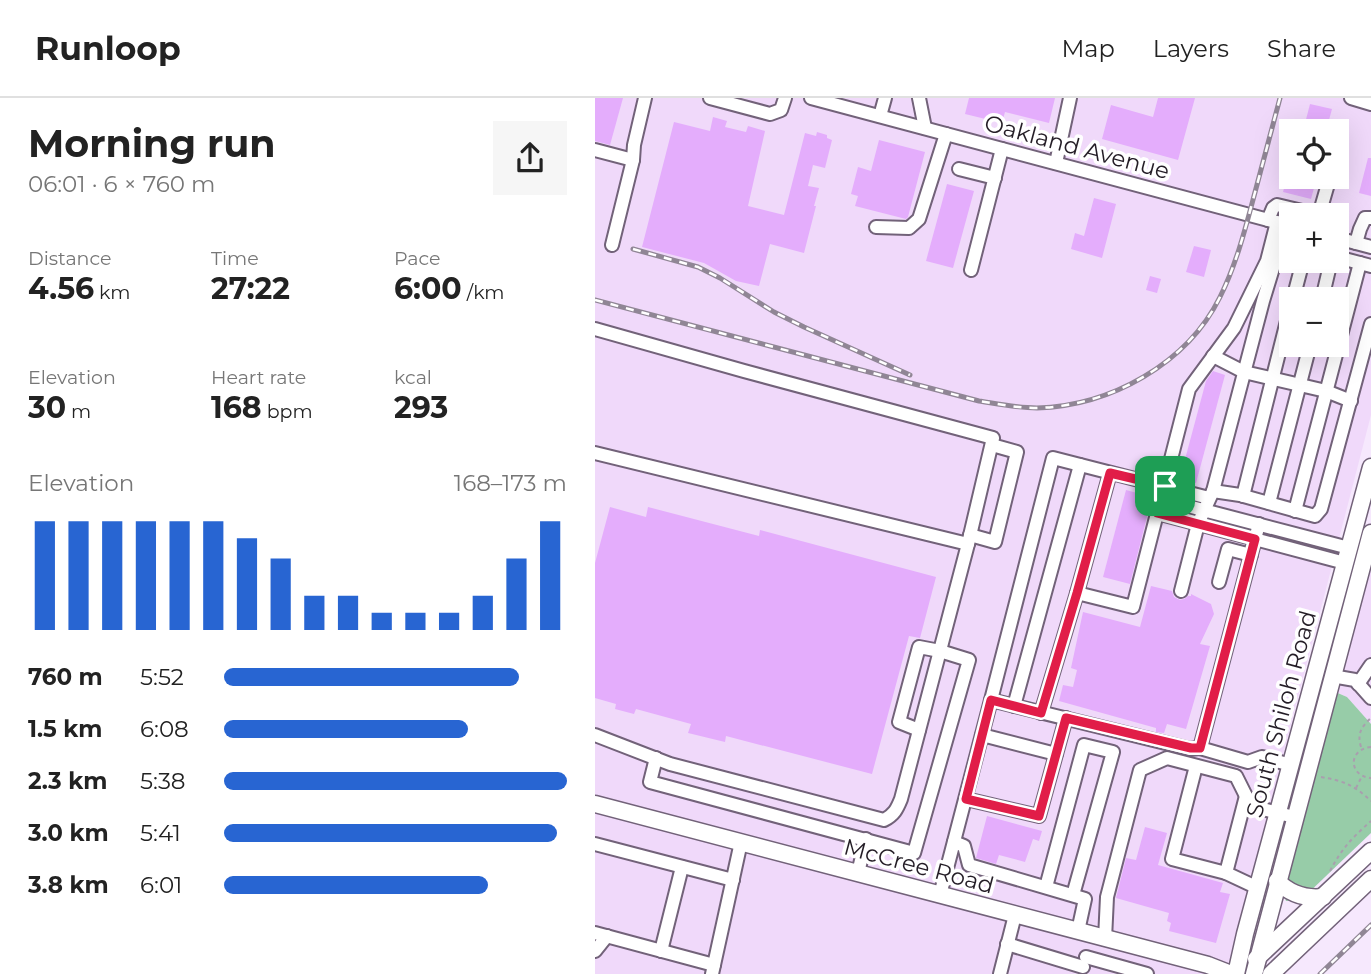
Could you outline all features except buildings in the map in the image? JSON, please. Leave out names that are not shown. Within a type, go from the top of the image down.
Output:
[{"type":"main road","name":"South Shiloh Road","points":[[1235,974],[1371,467]]},
{"type":"main road","name":"South Shiloh Road","points":[[1255,966],[1332,676],[1367,561],[1371,533]]},
{"type":"main road","points":[[1347,555],[1367,561]]},
{"type":"main road","name":"McCree Road","points":[[595,804],[1235,974]]},
{"type":"main road","points":[[1235,974],[1255,966],[1371,851]]},
{"type":"main road","points":[[1271,974],[1371,879]]},
{"type":"main road","points":[[1277,881],[1295,894],[1309,898],[1323,897]]},
{"type":"main road","points":[[1182,959],[1200,974]]},
{"type":"street","points":[[612,244],[645,98]]},
{"type":"street","points":[[711,98],[770,114],[781,110],[785,98]]},
{"type":"street","name":"Oakland Avenue","points":[[811,98],[842,102],[880,116],[1279,223]]},
{"type":"street","points":[[880,116],[885,98]]},
{"type":"street","points":[[919,98],[925,128]]},
{"type":"street","points":[[1056,163],[1070,98]]},
{"type":"street","points":[[1351,98],[1371,104]]},
{"type":"street","points":[[876,227],[909,228],[919,219],[946,134]]},
{"type":"street","points":[[971,270],[1002,149]]},
{"type":"street","points":[[595,150],[633,160]]},
{"type":"street","points":[[959,169],[995,178]]},
{"type":"street","points":[[1279,205],[1273,208],[1272,221],[1279,238]]},
{"type":"street","points":[[1356,243],[1365,218],[1371,218]]},
{"type":"street","points":[[1349,241],[1371,247]]},
{"type":"street","points":[[1077,593],[1133,607],[1189,389],[1234,328],[1267,261],[1279,246]]},
{"type":"street","points":[[1181,591],[1198,524],[1208,500],[1279,250]]},
{"type":"street","points":[[1295,511],[1326,391],[1365,265]]},
{"type":"street","points":[[940,895],[1052,458],[1110,473],[1163,493],[1208,500],[1243,496],[1315,516],[1321,509],[1371,324]]},
{"type":"street","points":[[595,330],[993,438],[919,730],[897,810],[891,816],[884,820],[670,764],[595,735]]},
{"type":"street","points":[[1243,496],[1279,354]]},
{"type":"street","points":[[1213,356],[1244,372],[1326,391],[1351,401]]},
{"type":"street","points":[[1269,503],[1307,357]]},
{"type":"street","points":[[595,453],[899,526],[969,540],[995,542],[1017,452],[992,445]]},
{"type":"street","points":[[1014,706],[1080,465]]},
{"type":"street","points":[[1041,713],[1110,473]]},
{"type":"street","points":[[1208,500],[1259,524],[1347,555]]},
{"type":"street","points":[[1157,513],[1255,539],[1347,555]]},
{"type":"street","points":[[1200,748],[1259,524]]},
{"type":"street","points":[[1219,582],[1228,549],[1251,555]]},
{"type":"street","points":[[656,758],[650,782],[914,853],[969,660],[919,647],[899,722],[919,730]]},
{"type":"street","points":[[1358,684],[1371,665]]},
{"type":"street","points":[[1332,676],[1355,680],[1371,698]]},
{"type":"street","points":[[991,700],[1200,748],[1248,762],[1262,757],[1291,765]]},
{"type":"street","points":[[966,799],[1039,816],[1066,718]]},
{"type":"street","points":[[982,735],[1056,754]]},
{"type":"street","points":[[1046,887],[1084,745],[1113,752],[1073,895]]},
{"type":"street","points":[[1083,966],[1107,897],[1140,770],[1167,758],[1236,776],[1251,806],[1294,817]]},
{"type":"street","points":[[1196,766],[1172,859],[1226,873],[1258,888]]},
{"type":"street","points":[[1226,873],[1246,796]]},
{"type":"street","points":[[858,873],[866,839]]},
{"type":"street","points":[[595,951],[601,935],[661,951],[713,970],[741,842]]},
{"type":"street","points":[[954,842],[964,846],[969,865],[1085,899],[1092,935]]},
{"type":"street","points":[[595,844],[733,880]]},
{"type":"street","points":[[661,951],[683,867]]},
{"type":"street","points":[[1000,974],[1015,915]]},
{"type":"street","points":[[1007,944],[1083,966],[1147,974]]},
{"type":"path","points":[[1362,749],[1359,735],[1362,726],[1371,718]]},
{"type":"path","points":[[1371,747],[1358,752],[1354,761],[1355,770],[1362,777],[1371,778]]},
{"type":"path","points":[[1317,777],[1341,781],[1356,788],[1371,801]]},
{"type":"path","points":[[1356,788],[1362,777]]},
{"type":"path","points":[[1329,873],[1347,843],[1371,821]]},
{"type":"shaded area","points":[[595,98],[1371,98],[1371,415],[1229,964],[1218,974],[595,974]]},
{"type":"shaded area","points":[[1371,552],[1371,724],[1347,697],[1333,691]]},
{"type":"green space","points":[[1333,691],[1347,697],[1371,724],[1371,833],[1302,899],[1286,901],[1281,884]]},
{"type":"railway","points":[[595,300],[979,401],[1037,408],[1092,399],[1144,377],[1167,361],[1206,321],[1226,285],[1235,260],[1280,98]]},
{"type":"railway","points":[[633,249],[698,267],[774,312],[910,375]]},
{"type":"railway","points":[[1320,974],[1371,925]]},
{"type":"route","points":[[1110,473],[1165,486],[1157,513],[1255,539],[1200,748],[1066,718],[1039,816],[966,799],[991,700],[1041,713],[1110,473]]}]
